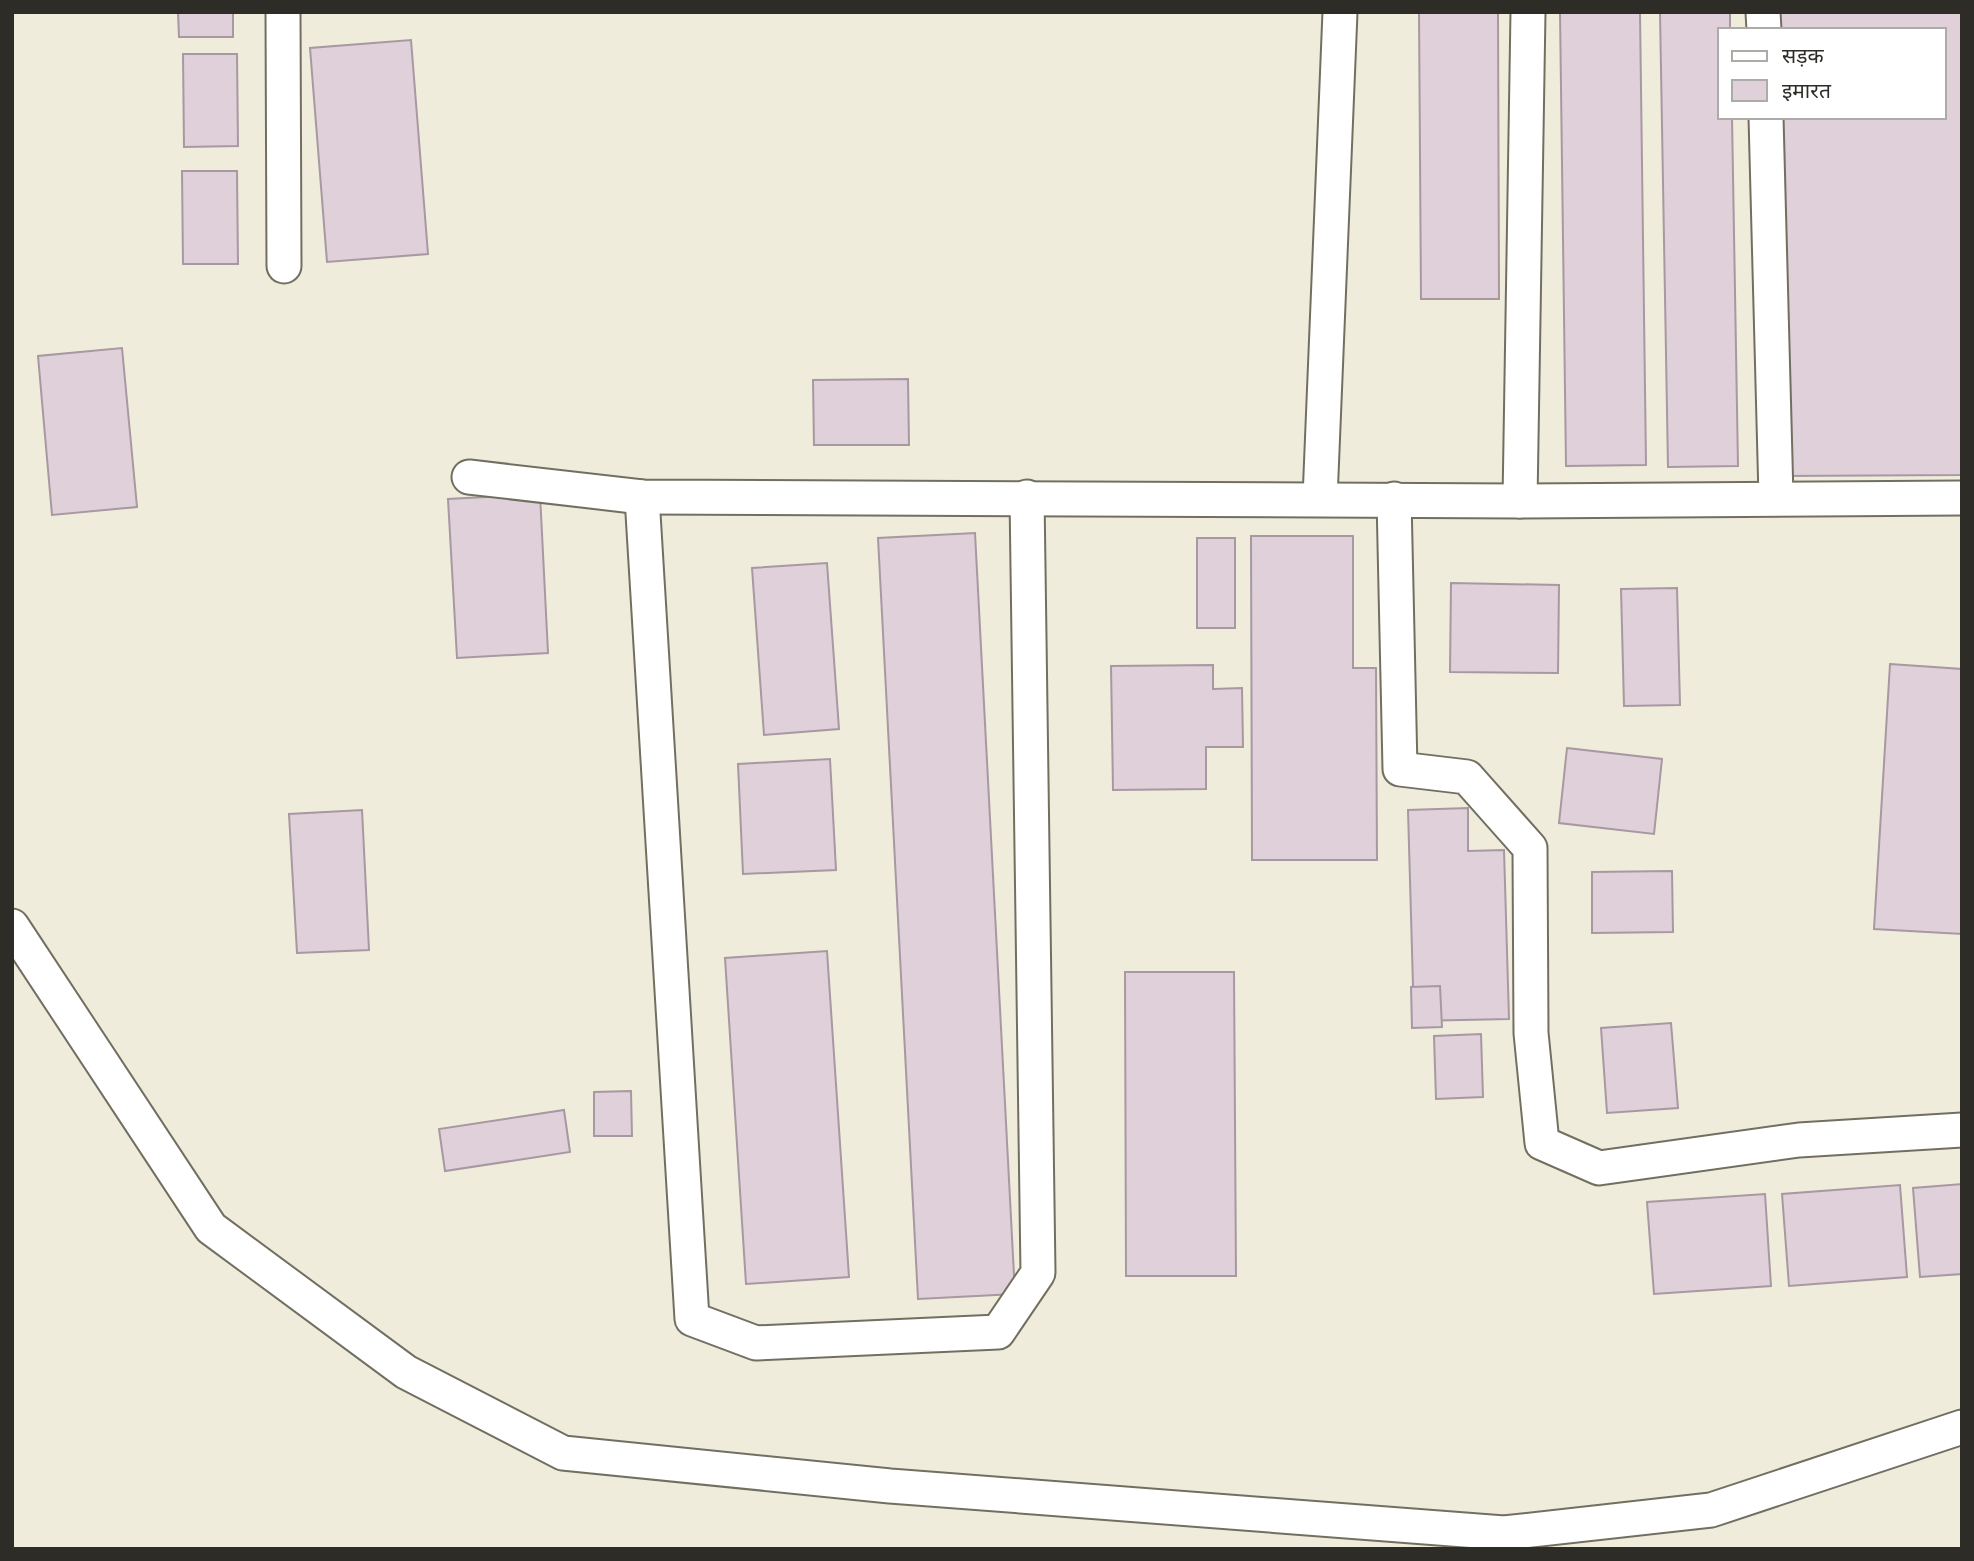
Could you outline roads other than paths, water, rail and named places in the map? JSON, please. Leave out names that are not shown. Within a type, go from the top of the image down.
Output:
[{"type":"street","points":[[283,12],[284,266]]},
{"type":"street","points":[[1320,499],[1340,12]]},
{"type":"street","points":[[1520,501],[1528,12]]},
{"type":"street","points":[[1766,119],[1776,497]]},
{"type":"street","points":[[469,477],[642,497],[1520,501],[1776,497],[1962,498]]},
{"type":"street","points":[[642,497],[692,1319],[756,1343],[998,1332],[1038,1273],[1027,497]]},
{"type":"street","points":[[1394,499],[1400,769],[1467,777],[1530,848],[1531,1033],[1542,1143],[1599,1168],[1799,1140],[1962,1130]]},
{"type":"street","points":[[12,926],[211,1228],[406,1372],[563,1453],[890,1486],[1504,1533],[1711,1510],[1962,1427]]}]
